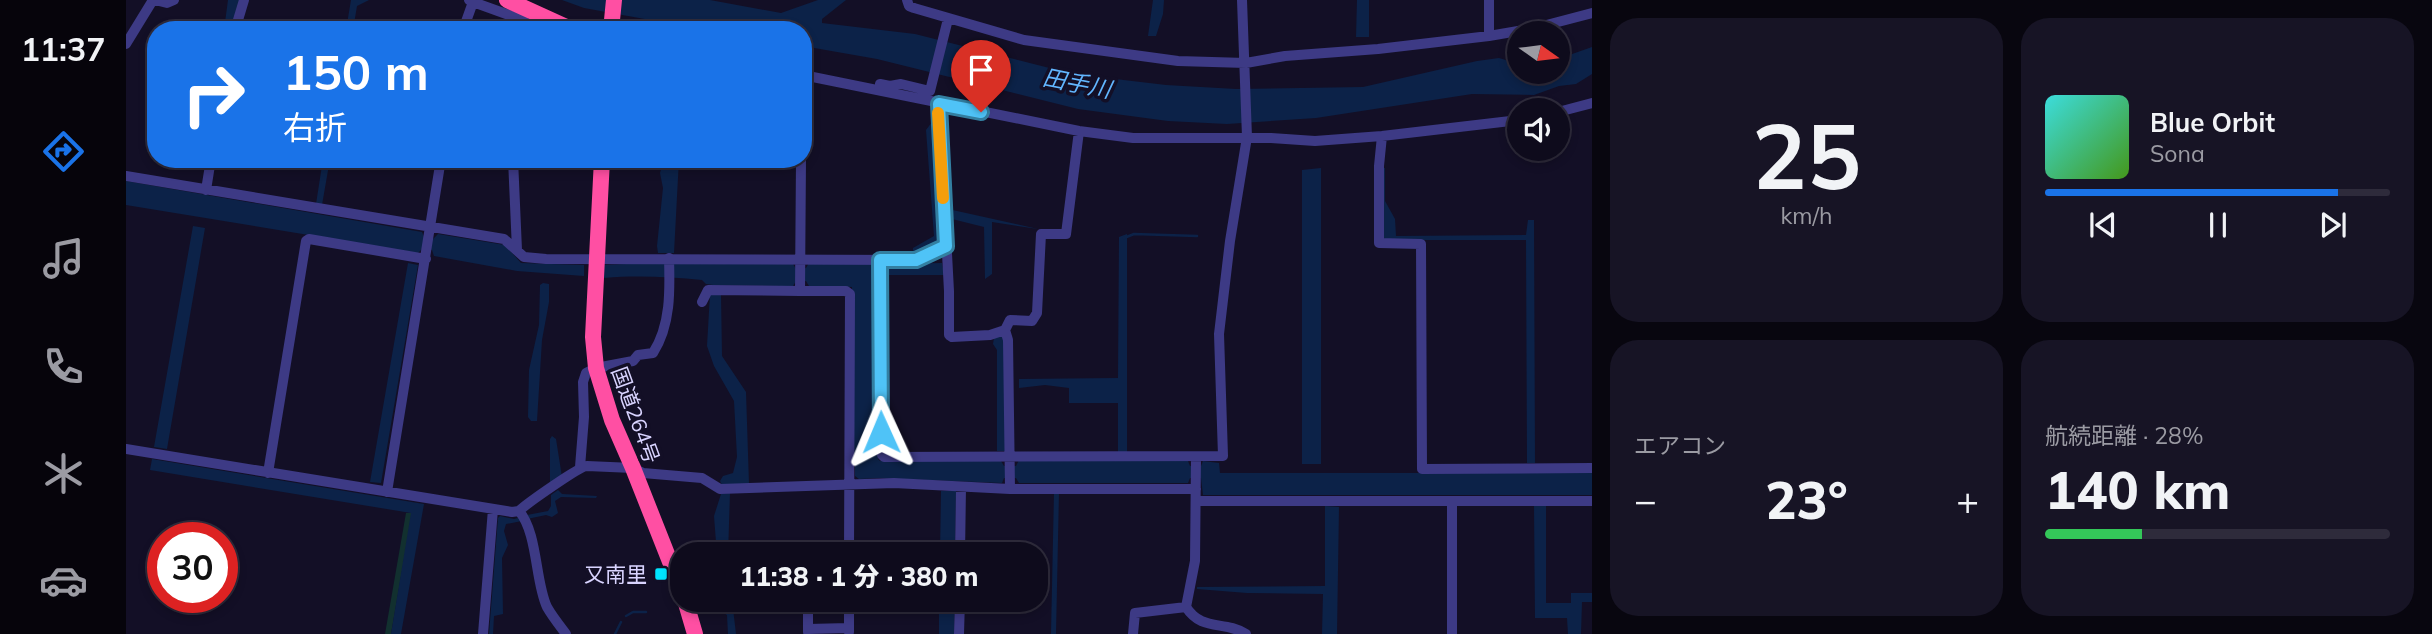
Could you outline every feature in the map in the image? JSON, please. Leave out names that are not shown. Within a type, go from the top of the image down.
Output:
[{"type":"highway","points":[[507,0],[553,21]]},
{"type":"highway","points":[[612,21],[614,0]]},
{"type":"highway","name":"国道264号","points":[[602,168],[593,337],[596,368],[612,420],[670,562]]},
{"type":"highway","points":[[689,612],[695,634]]},
{"type":"street","points":[[126,44],[154,0],[167,3],[174,0]]},
{"type":"street","points":[[237,21],[244,0]]},
{"type":"street","points":[[907,0],[909,6],[947,21],[1024,40],[1178,61],[1246,66],[1285,56],[1378,49],[1489,36],[1535,28],[1592,13]]},
{"type":"street","points":[[880,260],[881,455],[884,457],[1009,461],[1196,461],[1223,456],[1219,334],[1247,134],[1242,0]]},
{"type":"street","points":[[1489,0],[1489,36]]},
{"type":"street","points":[[465,21],[471,1],[510,21]]},
{"type":"street","points":[[852,84],[855,80],[890,86],[901,84],[925,91],[932,88],[947,21]]},
{"type":"street","points":[[812,77],[1079,131],[1133,138],[1247,134],[1297,141],[1382,136],[1507,121]]},
{"type":"street","points":[[1570,109],[1592,103]]},
{"type":"street","points":[[939,104],[949,335],[990,335],[1005,330]]},
{"type":"street","points":[[1010,484],[1008,340],[1005,330],[1010,320],[1032,321],[1037,313],[1041,234],[1066,234],[1079,131]]},
{"type":"street","points":[[1382,136],[1379,166],[1379,243],[1421,244],[1422,469],[1592,468]]},
{"type":"street","points":[[206,190],[210,168]]},
{"type":"street","points":[[387,492],[440,168]]},
{"type":"street","points":[[513,168],[517,250]]},
{"type":"street","points":[[800,287],[801,168]]},
{"type":"street","points":[[126,176],[430,233],[505,239],[524,257],[800,263],[916,260],[946,246]]},
{"type":"street","points":[[268,472],[306,241],[309,239],[426,255]]},
{"type":"street","points":[[580,467],[584,417],[583,382],[586,373],[596,368],[633,361],[638,355],[653,353],[662,339],[670,296],[669,260]]},
{"type":"street","points":[[702,303],[708,289],[800,287],[846,291],[850,294],[849,542]]},
{"type":"street","points":[[126,449],[519,511],[523,514],[546,605],[566,634]]},
{"type":"street","points":[[1186,607],[1195,561],[1196,461]]},
{"type":"street","points":[[519,511],[580,467],[633,468],[643,473],[702,478],[720,489],[849,483],[961,486],[1196,484]]},
{"type":"street","points":[[960,542],[961,486]]},
{"type":"street","points":[[1196,501],[1592,501]]},
{"type":"street","points":[[1452,501],[1452,634]]},
{"type":"street","points":[[483,634],[493,509]]},
{"type":"street","points":[[1133,634],[1135,613],[1186,607],[1203,623],[1234,628],[1246,634]]},
{"type":"street","points":[[808,612],[808,631],[849,631],[849,612]]},
{"type":"street","points":[[960,612],[960,634]]},
{"type":"green space","points":[[406,513],[412,513],[391,634],[385,634]]},
{"type":"water","points":[[228,0],[240,0],[234,21],[225,21]]},
{"type":"water","points":[[351,0],[369,0],[357,6],[354,21],[348,21]]},
{"type":"water","name":"田手川","points":[[562,0],[710,0],[781,13],[818,0],[846,0],[822,19],[822,23],[915,34],[1073,74],[1166,85],[1236,89],[1363,87],[1499,58],[1507,60],[1507,84],[1570,84],[1570,55],[1592,47],[1592,74],[1576,84],[1559,86],[1534,95],[1472,94],[1316,118],[1227,124],[1168,121],[1078,109],[877,59],[812,48],[812,21],[656,21],[584,8]]},
{"type":"water","points":[[1153,0],[1164,0],[1163,14],[1156,36],[1148,36]]},
{"type":"water","points":[[1357,0],[1369,0],[1369,37],[1356,37]]},
{"type":"water","points":[[935,118],[942,242],[916,256],[913,255],[913,248],[934,236],[926,130]]},
{"type":"water","points":[[322,168],[328,168],[322,205],[316,204]]},
{"type":"water","points":[[661,168],[679,168],[674,253],[658,253],[663,188]]},
{"type":"water","points":[[1321,168],[1321,464],[1302,464],[1302,170]]},
{"type":"water","points":[[1382,168],[1385,168],[1385,201],[1395,219],[1396,236],[1526,235],[1528,220],[1534,220],[1535,463],[1527,463],[1526,240],[1386,240],[1382,237]]},
{"type":"water","points":[[126,181],[422,232],[424,237],[433,239],[438,234],[505,245],[521,263],[584,265],[584,276],[517,271],[434,256],[432,250],[423,248],[418,253],[126,205]]},
{"type":"water","points":[[948,209],[1038,229],[992,222],[992,274],[985,279],[984,227],[948,218]]},
{"type":"water","points":[[193,226],[205,228],[167,449],[154,447]]},
{"type":"water","points":[[1127,234],[1127,452],[1118,452],[1118,403],[1069,403],[1069,388],[1045,385],[1019,388],[1019,379],[1118,378],[1119,237]]},
{"type":"water","points":[[408,263],[418,265],[381,483],[370,482]]},
{"type":"water","points":[[809,263],[877,265],[880,461],[1001,461],[1004,466],[1016,466],[1019,460],[1188,461],[1190,466],[1201,466],[1203,461],[1219,463],[1220,473],[1592,473],[1592,495],[1203,495],[1201,478],[1190,478],[1188,483],[1019,483],[1016,478],[1004,478],[1002,483],[859,479],[855,476],[853,454],[852,287],[809,286],[806,281],[796,281],[793,286],[713,285],[702,280],[678,278],[604,278],[604,265],[793,264],[796,269],[806,268]]},
{"type":"water","points":[[942,263],[944,275],[885,275],[885,264]]},
{"type":"water","points":[[549,284],[549,302],[542,340],[537,421],[531,421],[528,417],[529,370],[539,325],[540,285]]},
{"type":"water","points":[[710,294],[721,294],[722,356],[746,392],[749,484],[722,485],[720,481],[723,476],[733,473],[737,457],[734,401],[714,366],[707,346]]},
{"type":"water","points":[[1002,336],[1005,344],[1006,451],[997,451],[997,350],[993,344],[994,338]]},
{"type":"water","points":[[552,436],[556,439],[562,477],[550,485],[550,439]]},
{"type":"water","points":[[152,459],[424,504],[401,634],[391,634],[411,513],[150,470]]},
{"type":"water","points":[[558,490],[562,494],[597,496],[561,497],[555,501],[558,513],[552,517],[546,515],[527,519],[527,515],[548,511],[551,495]]},
{"type":"water","points":[[941,491],[956,491],[955,542],[940,542]]},
{"type":"water","points":[[1054,492],[1059,492],[1056,634],[1051,634]]},
{"type":"water","points":[[730,493],[728,542],[716,542],[714,516],[721,494]]},
{"type":"water","points":[[1534,505],[1546,505],[1546,603],[1571,603],[1571,593],[1592,593],[1592,602],[1582,602],[1581,634],[1568,634],[1567,618],[1535,618]]},
{"type":"water","points":[[1325,506],[1339,507],[1337,634],[1322,634],[1323,594],[1197,589],[1325,586]]},
{"type":"water","points":[[500,516],[514,519],[521,517],[522,521],[506,524],[504,531],[508,545],[502,558],[503,614],[494,616],[493,634],[489,634],[498,518]]},
{"type":"water","points":[[722,612],[733,612],[736,634],[728,634],[727,615]]},
{"type":"water","points":[[939,612],[955,612],[954,634],[939,634]]},
{"type":"waterway","points":[[1124,238],[1134,234],[1197,236]]},
{"type":"waterway","points":[[626,616],[633,612],[646,612]]},
{"type":"waterway","points":[[615,634],[621,622]]},
{"type":"slow traffic","points":[[938,113],[943,198]]},
{"type":"place","name":"又南里","points":[[661,574]]},
{"type":"route","points":[[881,432],[880,260],[916,260],[946,246],[939,104],[981,112]]}]
